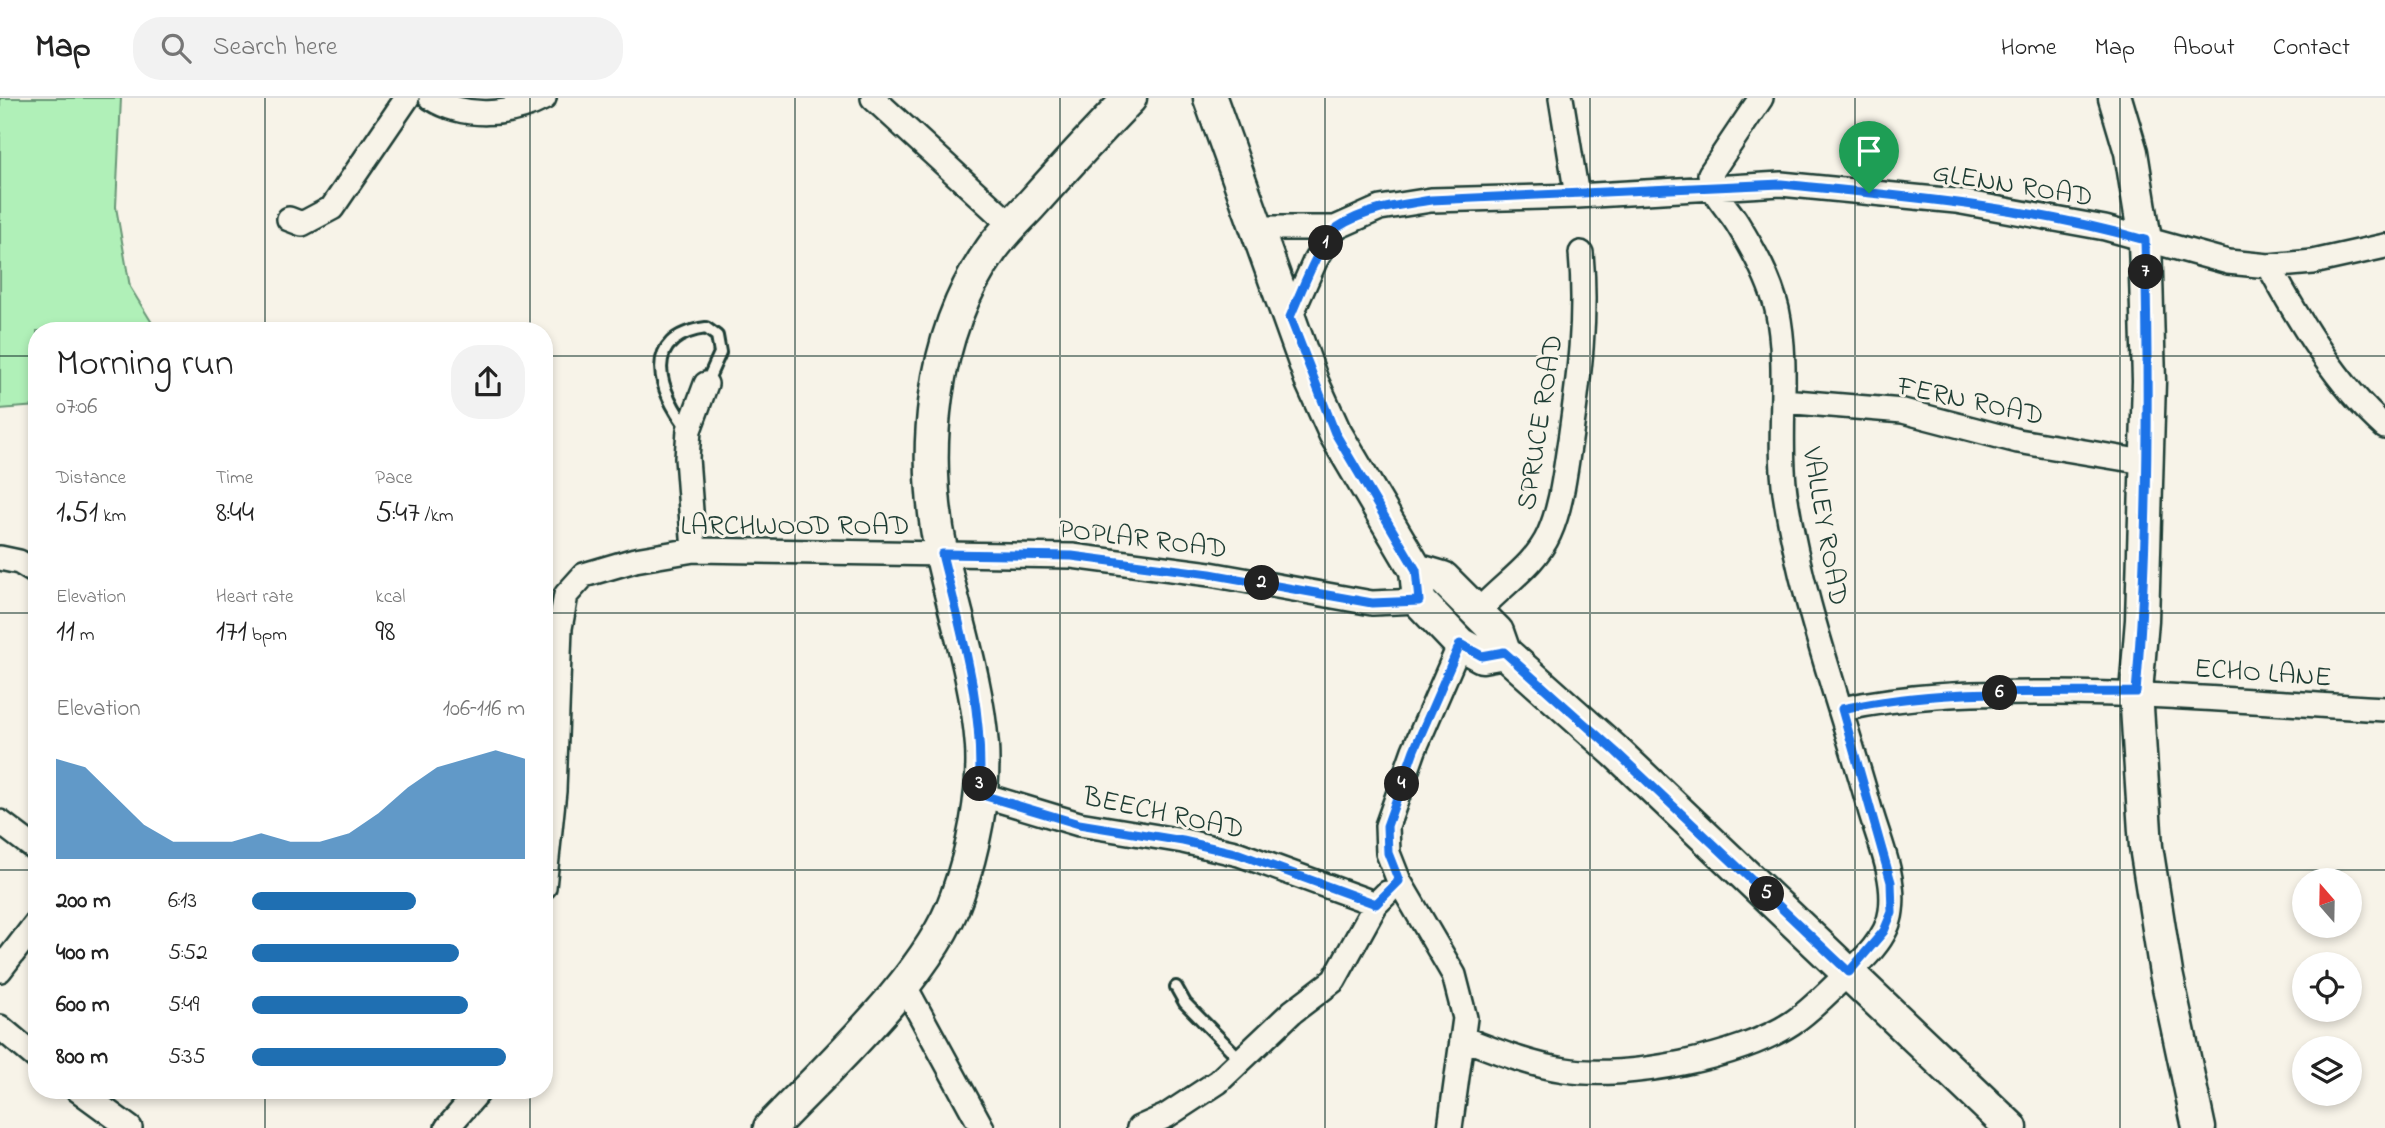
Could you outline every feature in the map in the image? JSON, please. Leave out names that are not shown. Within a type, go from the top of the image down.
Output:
[{"type":"street","points":[[289,219],[302,224],[332,208],[407,98]]},
{"type":"street","points":[[431,98],[445,107],[490,114],[527,107],[544,98]]},
{"type":"street","points":[[873,98],[1012,226]]},
{"type":"street","points":[[770,1128],[878,1015],[934,943],[956,899],[969,857],[979,794],[982,748],[972,674],[942,554],[934,465],[937,381],[962,303],[990,250],[1130,98]]},
{"type":"street","points":[[1210,98],[1335,433],[1416,570],[1419,601],[1460,644],[1482,656],[1504,652]]},
{"type":"street","points":[[1561,98],[1577,196]]},
{"type":"street","points":[[1711,187],[1710,174],[1761,98]]},
{"type":"street","points":[[2115,98],[2131,152],[2145,240],[2148,381],[2142,620],[2136,692],[2146,847],[2166,973],[2199,1128]]},
{"type":"street","name":"GLENN ROAD","points":[[1258,228],[1335,228],[1380,208],[1431,200],[1577,196],[1781,184],[1956,201],[2105,228],[2228,262],[2269,266],[2313,262],[2385,246]]},
{"type":"street","name":"VALLEY ROAD","points":[[1462,1038],[1523,1060],[1568,1071],[1609,1071],[1668,1065],[1759,1042],[1794,1022],[1849,972],[1884,931],[1892,912],[1891,882],[1842,709],[1812,619],[1786,494],[1781,447],[1783,354],[1777,307],[1765,276],[1736,221],[1711,187]]},
{"type":"street","points":[[1290,317],[1315,261],[1335,228]]},
{"type":"street","name":"SPRUCE ROAD","points":[[1477,613],[1524,567],[1549,536],[1563,487],[1581,358],[1585,298],[1581,253]]},
{"type":"street","points":[[2269,266],[2298,318],[2325,356],[2385,427]]},
{"type":"street","points":[[694,550],[687,458],[689,430],[706,384]]},
{"type":"street","name":"FERN ROAD","points":[[1783,401],[1903,411],[2018,441],[2144,462]]},
{"type":"street","name":"LARCHWOOD ROAD","points":[[553,801],[560,628],[566,595],[584,575],[635,560],[694,550],[942,554]]},
{"type":"street","name":"POPLAR ROAD","points":[[942,554],[1072,556],[1210,574],[1372,603],[1419,601]]},
{"type":"street","points":[[0,558],[19,562],[28,568]]},
{"type":"street","points":[[1416,570],[1443,578],[1497,632],[1504,652],[1616,752],[2011,1128]]},
{"type":"street","points":[[1450,1128],[1465,1018],[1454,975],[1399,881],[1388,853],[1387,826],[1414,750],[1460,644]]},
{"type":"street","name":"ECHO LANE","points":[[1842,709],[1866,704],[1977,693],[2136,692],[2385,709]]},
{"type":"street","name":"BEECH ROAD","points":[[979,794],[1079,824],[1183,841],[1239,854],[1376,904]]},
{"type":"street","points":[[0,822],[28,843]]},
{"type":"street","points":[[1139,1128],[1166,1116],[1218,1082],[1292,1012],[1334,980],[1376,904],[1399,881]]},
{"type":"street","points":[[0,970],[28,934]]},
{"type":"street","points":[[903,983],[982,1128]]},
{"type":"street","points":[[0,1027],[28,1050]]},
{"type":"street","points":[[90,1099],[130,1128]]},
{"type":"street","points":[[447,1128],[472,1099]]},
{"type":"lane","points":[[689,430],[670,407],[662,386],[661,363],[671,343],[686,331],[706,328],[717,336],[720,353],[706,384]]},
{"type":"lane","points":[[1177,987],[1185,1003],[1241,1060]]},
{"type":"green space","points":[[0,98],[121,98],[116,207],[130,287],[151,322],[28,322],[28,407],[0,409]]},
{"type":"route","points":[[1781,184],[1869,193],[1956,201],[2105,228],[2145,240],[2148,381],[2142,620],[2136,692],[1977,693],[1866,704],[1842,709],[1891,882],[1892,912],[1884,931],[1866,956],[1849,972],[1616,752],[1504,652],[1482,656],[1460,644],[1414,750],[1387,826],[1388,853],[1399,881],[1376,904],[1239,854],[1183,841],[1079,824],[979,794],[982,748],[972,674],[942,554],[1072,556],[1210,574],[1372,603],[1419,601],[1416,570],[1335,433],[1312,382],[1290,317],[1315,261],[1335,228],[1380,208],[1431,200],[1577,196],[1781,184]]}]
